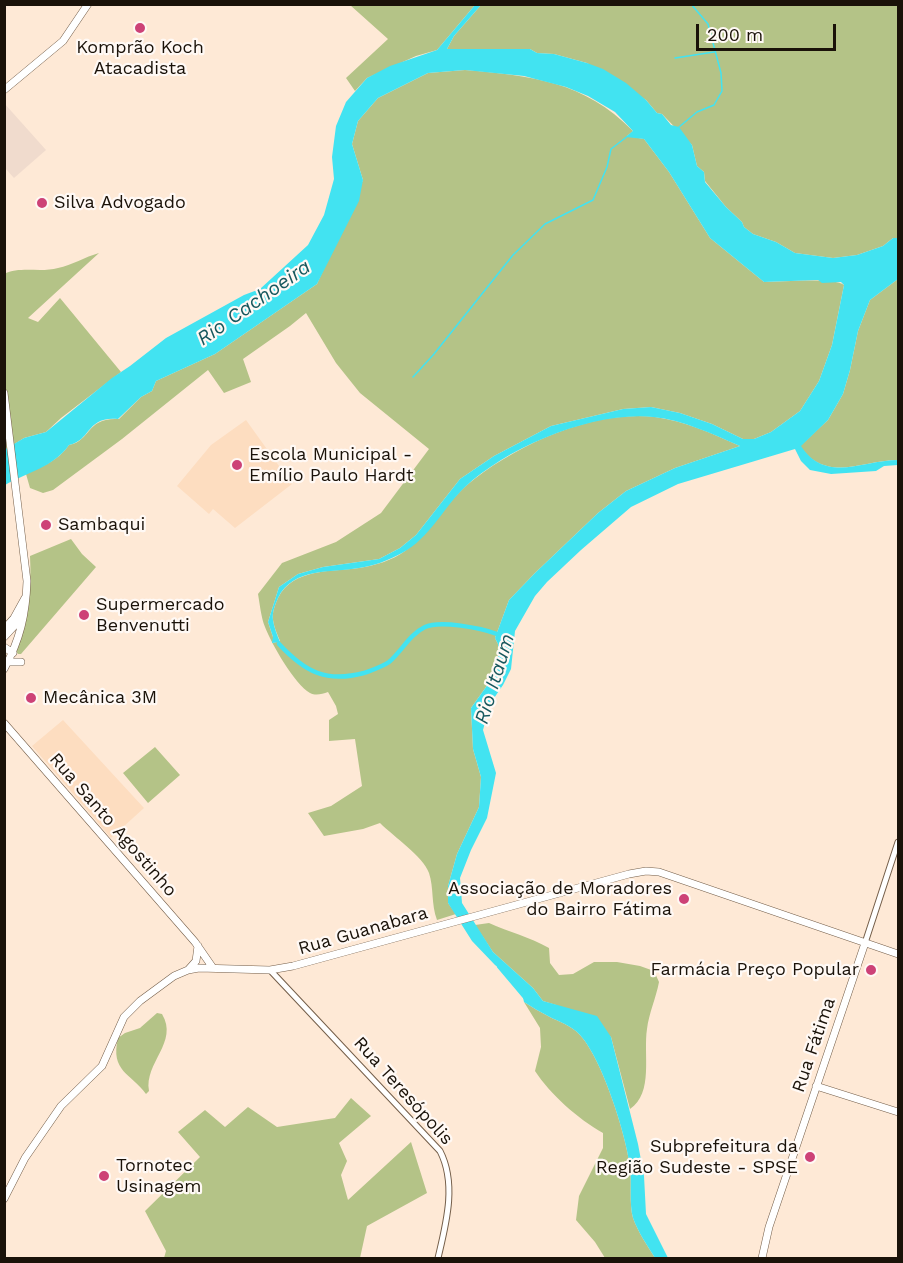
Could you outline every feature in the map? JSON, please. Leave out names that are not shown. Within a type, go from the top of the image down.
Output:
[{"type":"main road","points":[[4,90],[63,41],[82,14],[86,4]]},
{"type":"main road","points":[[4,393],[26,570],[24,620],[6,666]]},
{"type":"main road","points":[[4,629],[15,618],[26,594]]},
{"type":"main road","points":[[4,637],[17,623],[26,594]]},
{"type":"main road","points":[[4,647],[13,653]]},
{"type":"main road","points":[[6,666],[21,662]]},
{"type":"main road","name":"Rua Santo Agostinho","points":[[4,723],[198,946],[213,968]]},
{"type":"main road","name":"Rua Guanabara","points":[[4,1199],[25,1158],[61,1106],[102,1066],[124,1017],[166,980],[188,970],[270,969],[293,966],[629,874],[652,872],[898,954]]},
{"type":"main road","name":"Rua Fátima","points":[[762,1258],[766,1237],[864,942]]},
{"type":"main road","points":[[188,970],[196,961],[198,946]]},
{"type":"main road","points":[[816,1086],[898,1112]]},
{"type":"street","name":"Rua Fátima","points":[[864,942],[898,842]]},
{"type":"street","name":"Rua Teresópolis","points":[[270,969],[440,1151],[447,1166],[449,1201],[438,1258]]},
{"type":"shaded area","points":[[4,103],[46,150],[14,178],[5,168]]},
{"type":"shaded area","name":"Escola Municipal - Emílio Paulo Hardt","points":[[246,420],[292,484],[235,528],[213,509],[209,514],[177,486],[211,445]]},
{"type":"shaded area","points":[[63,720],[144,808],[111,838],[32,746]]},
{"type":"green space","points":[[350,5],[475,5],[437,50],[416,56],[367,78],[355,91],[346,78],[388,39]]},
{"type":"green space","points":[[481,5],[898,5],[898,238],[893,238],[883,246],[857,255],[833,258],[795,253],[776,242],[753,234],[744,227],[705,181],[704,172],[697,166],[692,145],[662,114],[657,113],[646,100],[587,63],[554,54],[537,53],[530,49],[447,49],[454,36]]},
{"type":"green space","points":[[465,70],[535,79],[576,91],[596,101],[633,131],[627,136],[644,139],[669,172],[710,238],[764,282],[830,281],[844,285],[832,345],[819,381],[800,411],[771,432],[754,439],[743,439],[712,424],[680,413],[651,407],[623,409],[551,426],[494,456],[460,479],[416,535],[400,548],[379,559],[323,567],[298,574],[279,587],[268,622],[273,643],[280,641],[273,620],[275,606],[285,588],[293,581],[314,573],[365,567],[395,557],[414,544],[459,493],[486,471],[530,444],[580,425],[631,416],[655,417],[688,425],[740,446],[675,468],[626,491],[598,513],[509,600],[495,638],[498,644],[498,658],[491,680],[471,708],[473,749],[481,777],[479,807],[457,854],[448,886],[448,903],[456,914],[437,920],[431,879],[426,867],[415,853],[380,823],[363,829],[324,836],[308,813],[331,806],[362,786],[355,739],[329,741],[329,720],[338,714],[336,706],[328,692],[312,694],[297,682],[272,643],[262,615],[258,594],[282,563],[336,542],[381,513],[429,449],[360,393],[336,363],[306,313],[243,359],[251,382],[224,393],[208,370],[122,439],[53,490],[43,493],[30,488],[26,474],[55,459],[69,445],[82,439],[100,422],[119,419],[141,397],[152,391],[156,381],[215,354],[317,284],[363,180],[352,144],[358,121],[378,98],[428,73]]},
{"type":"green space","points":[[99,253],[28,318],[38,322],[60,298],[121,372],[46,432],[24,438],[5,450],[4,274],[17,270],[58,268]]},
{"type":"green space","points":[[898,279],[898,460],[846,467],[821,464],[810,458],[800,446],[828,420],[843,394],[858,331],[870,300]]},
{"type":"green space","points":[[71,539],[96,567],[21,654],[18,654],[16,651],[26,616],[29,593],[30,556]]},
{"type":"green space","points":[[155,747],[180,775],[148,803],[123,773]]},
{"type":"green space","points":[[489,923],[549,948],[550,963],[559,975],[573,974],[594,962],[617,962],[654,971],[659,982],[647,1029],[645,1083],[637,1102],[630,1109],[611,1037],[556,1005],[543,1001],[533,988],[493,952],[475,925]]},
{"type":"green space","points":[[524,1002],[569,1026],[580,1035],[597,1061],[612,1098],[628,1153],[633,1218],[655,1258],[605,1258],[576,1220],[579,1196],[603,1148],[603,1133],[565,1105],[535,1071],[541,1047],[540,1028]]},
{"type":"green space","points":[[157,1013],[162,1014],[166,1024],[166,1034],[151,1071],[149,1091],[146,1094],[119,1065],[116,1049],[118,1038],[140,1028]]},
{"type":"green space","points":[[351,1098],[371,1116],[339,1143],[347,1161],[341,1175],[348,1200],[411,1142],[427,1193],[367,1226],[360,1258],[164,1258],[166,1251],[145,1211],[200,1157],[178,1132],[205,1110],[225,1127],[248,1107],[277,1127],[335,1118]]},
{"type":"water","name":"Rio Cachoeira","points":[[475,5],[481,5],[454,36],[447,49],[530,49],[537,53],[554,54],[603,69],[626,83],[657,113],[662,114],[671,125],[679,127],[692,145],[697,166],[704,172],[705,182],[744,227],[753,234],[776,242],[795,253],[833,258],[857,255],[883,246],[893,238],[898,238],[898,279],[870,300],[858,331],[843,394],[828,420],[801,446],[811,458],[833,467],[898,460],[898,465],[884,466],[876,471],[831,474],[810,470],[801,461],[795,449],[678,484],[631,507],[581,550],[535,596],[515,631],[511,669],[490,704],[483,730],[496,773],[487,818],[460,878],[462,903],[493,952],[533,988],[543,1001],[597,1016],[611,1037],[638,1144],[644,1176],[646,1214],[668,1258],[655,1258],[633,1218],[628,1153],[612,1098],[597,1061],[580,1035],[573,1029],[524,1002],[520,984],[495,965],[472,941],[448,903],[448,886],[457,854],[479,807],[481,777],[473,749],[471,708],[491,680],[498,658],[498,644],[495,638],[509,600],[598,513],[626,491],[675,468],[740,446],[686,424],[653,417],[604,420],[553,435],[504,458],[483,472],[457,495],[421,539],[402,553],[370,566],[314,573],[293,581],[278,598],[273,611],[273,623],[280,642],[272,643],[273,637],[268,622],[279,587],[298,574],[323,567],[379,559],[400,548],[416,535],[460,479],[494,456],[551,426],[623,409],[651,407],[680,413],[712,424],[743,439],[754,439],[771,432],[800,411],[819,381],[832,345],[844,285],[841,282],[822,283],[818,280],[764,282],[710,238],[669,172],[644,139],[626,137],[633,131],[615,112],[588,96],[566,87],[524,76],[465,70],[428,73],[378,98],[358,121],[352,144],[363,180],[359,201],[317,284],[215,354],[156,381],[152,391],[141,397],[118,419],[100,421],[82,438],[69,445],[56,459],[5,485],[4,450],[24,438],[46,432],[112,378],[166,338],[244,295],[260,289],[308,245],[324,215],[334,179],[332,157],[336,126],[346,102],[367,78],[390,66],[437,50]]},
{"type":"waterway","points":[[679,127],[697,112],[714,105],[722,91],[721,73],[708,24],[691,4]]},
{"type":"waterway","points":[[675,58],[714,52]]},
{"type":"waterway","points":[[413,377],[513,255],[545,224],[593,200],[607,167],[611,149],[633,132]]},
{"type":"waterway","points":[[279,644],[307,668],[327,676],[338,677],[364,673],[386,664],[415,634],[432,625],[461,626],[497,634]]},
{"type":"waterway","name":"Rio Itaum","points":[[501,966],[528,998]]},
{"type":"place","name":"Komprão Koch Atacadista","points":[[140,28]]},
{"type":"place","name":"Silva Advogado","points":[[42,203]]},
{"type":"place","name":"Escola Municipal - Emílio Paulo Hardt","points":[[237,465]]},
{"type":"place","name":"Sambaqui","points":[[46,525]]},
{"type":"place","name":"Supermercado Benvenutti","points":[[84,615]]},
{"type":"place","name":"Mecânica 3M","points":[[31,698]]},
{"type":"place","name":"Associação de Moradores do Bairro Fátima","points":[[684,899]]},
{"type":"place","name":"Farmácia Preço Popular","points":[[871,970]]},
{"type":"place","name":"Subprefeitura da Região Sudeste - SPSE","points":[[810,1157]]},
{"type":"place","name":"Tornotec Usinagem","points":[[104,1176]]}]
